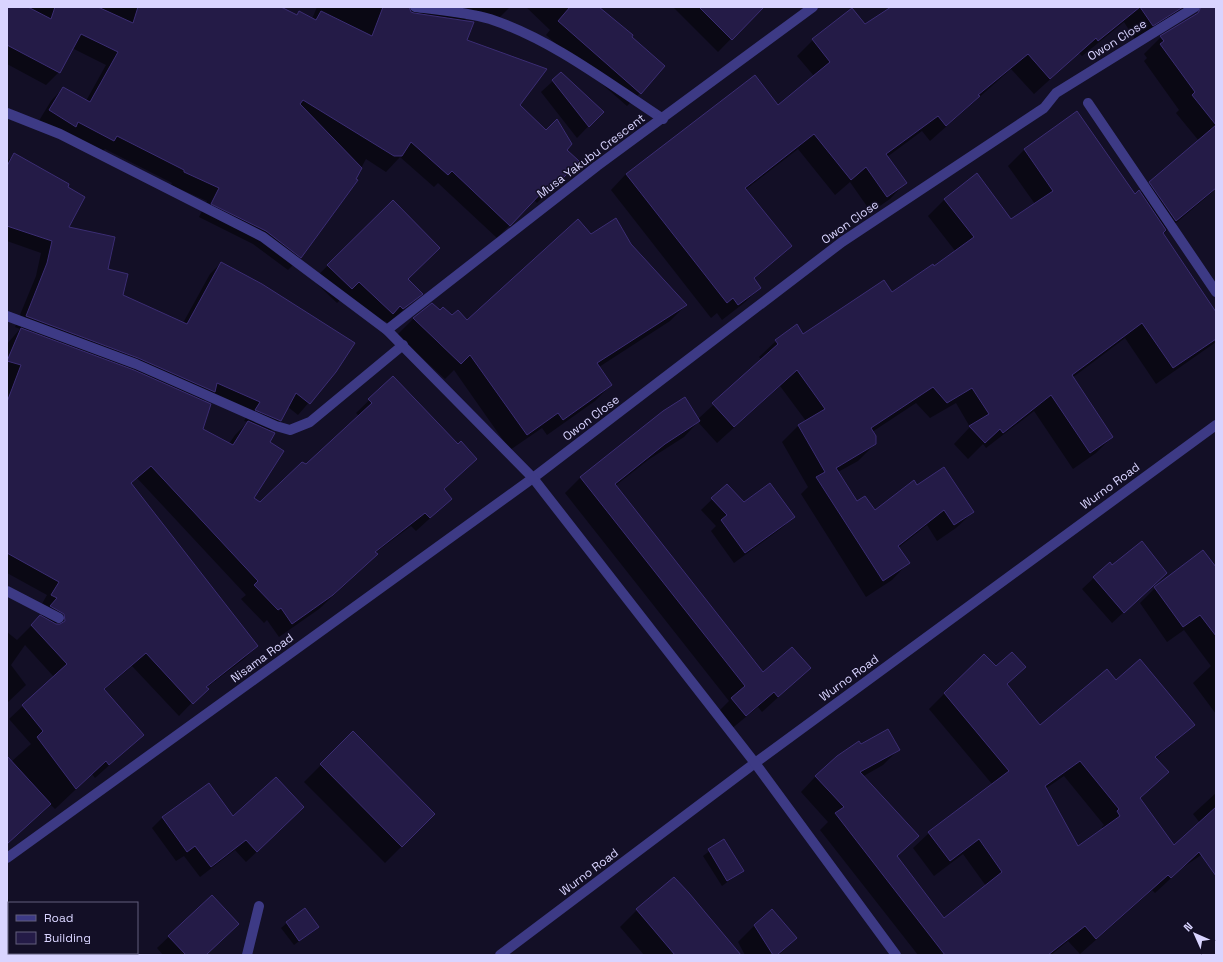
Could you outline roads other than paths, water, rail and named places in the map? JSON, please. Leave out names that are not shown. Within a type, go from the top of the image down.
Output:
[{"type":"street","points":[[415,7],[448,11],[489,19],[532,36],[663,119]]},
{"type":"street","name":"Musa Yakubu Crescent","points":[[387,330],[597,166],[663,119],[813,7]]},
{"type":"street","name":"Owon Close","points":[[533,478],[842,242],[1044,108],[1056,93],[1195,7]]},
{"type":"street","points":[[1088,103],[1216,292]]},
{"type":"street","points":[[7,113],[60,134],[264,237],[387,330],[403,345],[533,478],[755,763],[896,955]]},
{"type":"street","points":[[7,316],[136,364],[276,426],[290,430],[310,422],[403,345]]},
{"type":"street","name":"Wurno Road","points":[[500,955],[755,763],[1216,425]]},
{"type":"street","name":"Nisama Road","points":[[7,858],[533,478]]},
{"type":"street","points":[[7,591],[59,618]]},
{"type":"street","points":[[247,955],[259,906]]}]
